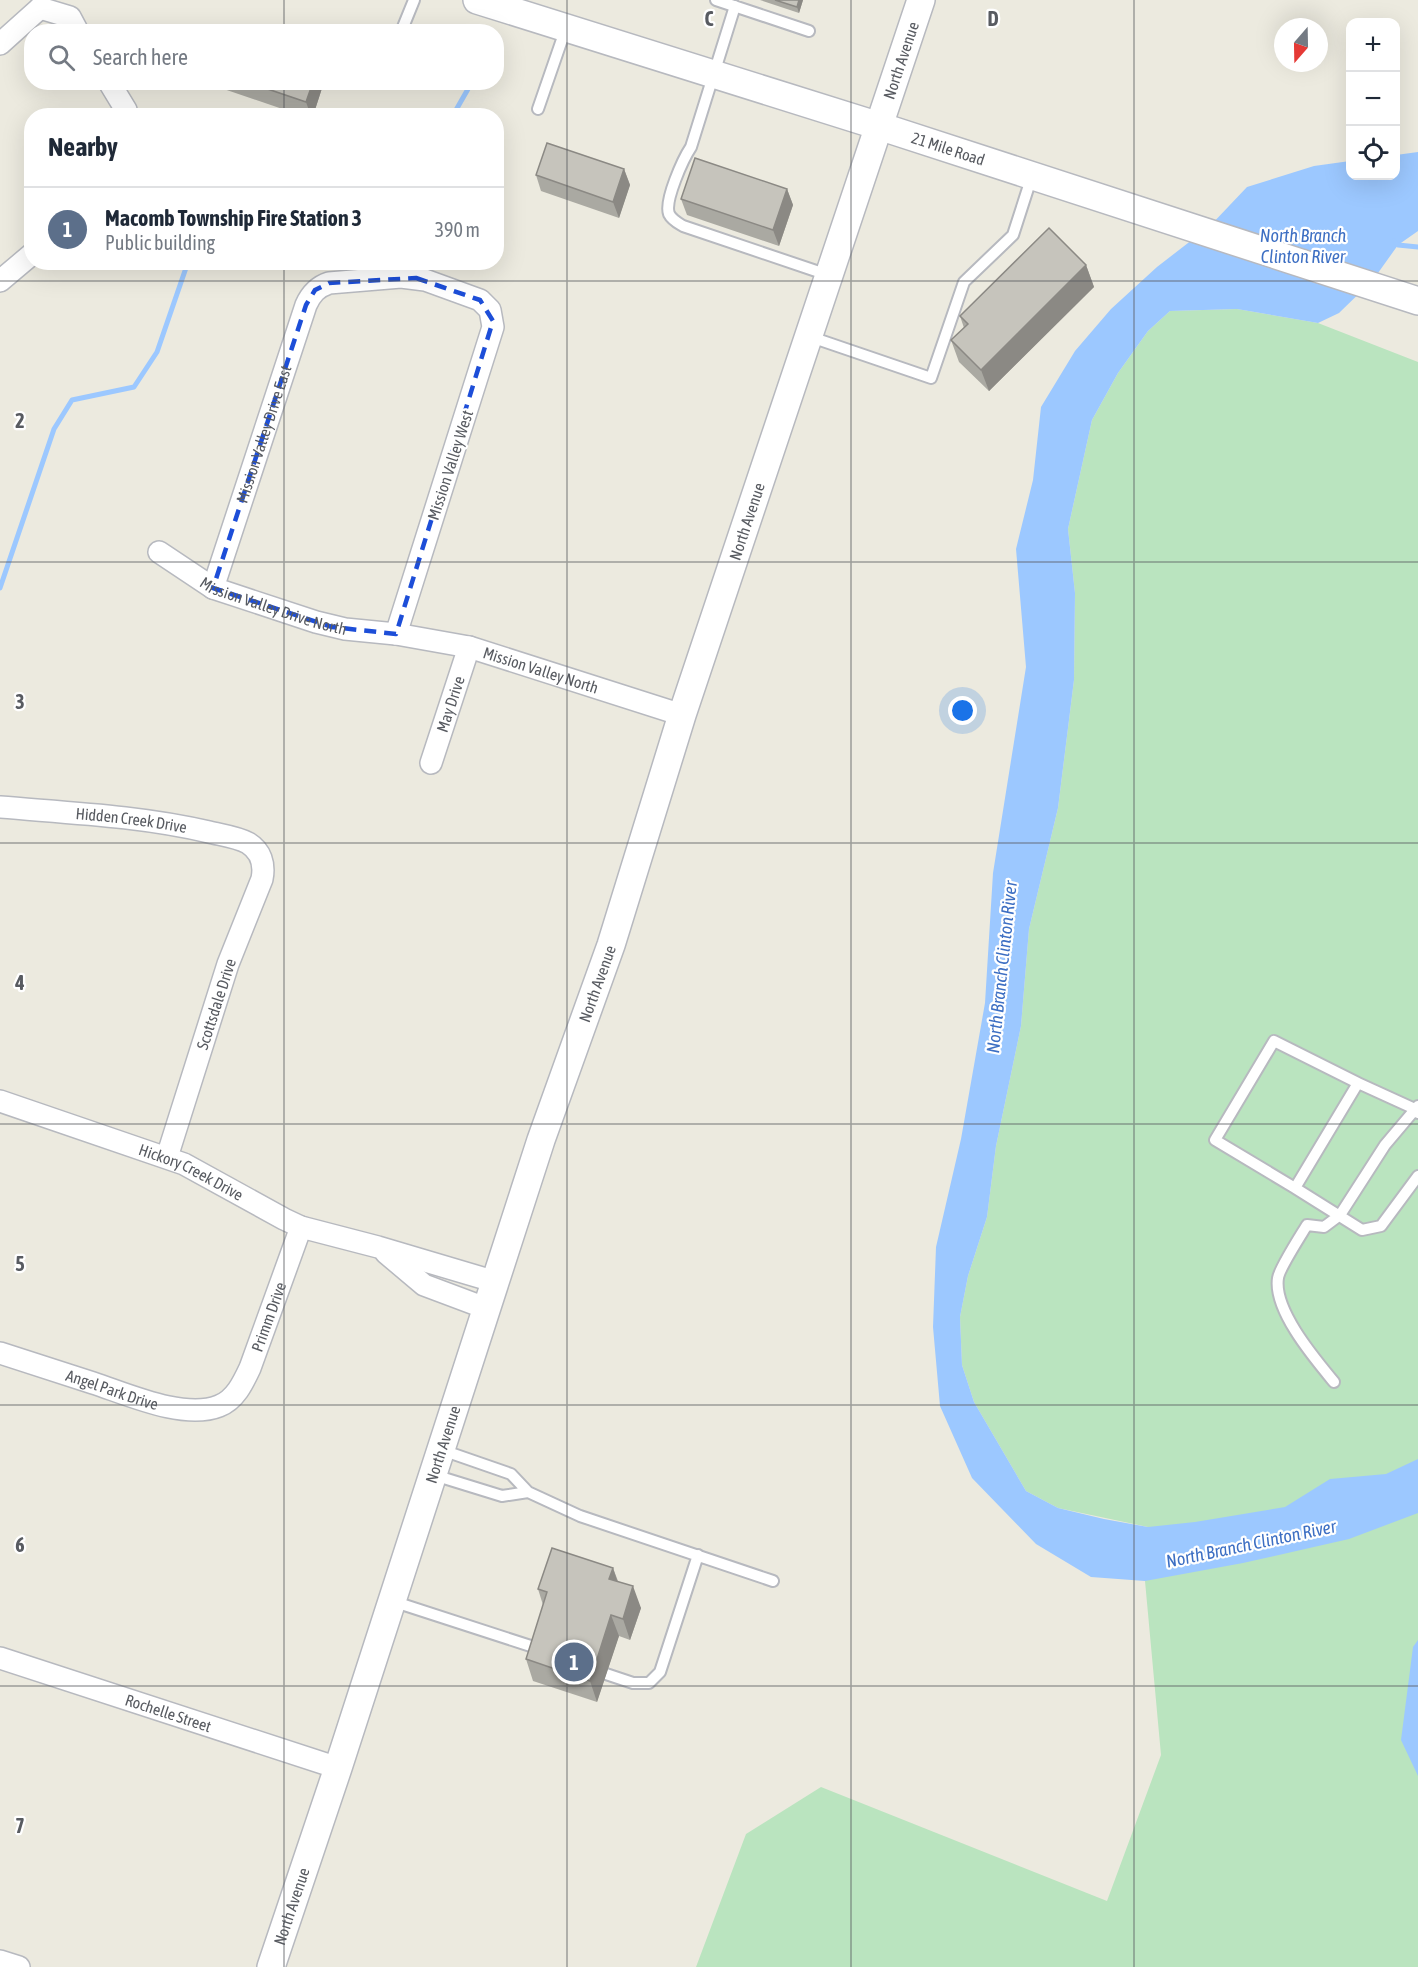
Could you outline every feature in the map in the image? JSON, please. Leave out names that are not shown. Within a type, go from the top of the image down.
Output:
[{"type":"street","name":"21 Mile Road","points":[[477,0],[879,126],[1408,298]]},
{"type":"street","name":"North Avenue","points":[[271,1967],[488,1309],[541,1140],[611,945],[682,715],[921,0]]},
{"type":"street","points":[[0,44],[41,4],[74,16]]},
{"type":"street","points":[[114,90],[125,108]]},
{"type":"street","points":[[0,281],[24,261]]},
{"type":"street","name":"Mission Valley West","points":[[322,285],[408,277],[425,280],[480,300],[490,310],[494,321],[492,334],[396,634]]},
{"type":"street","name":"Mission Valley Drive East","points":[[213,588],[306,305],[311,295],[322,285]]},
{"type":"street","name":"Mission Valley Drive North","points":[[159,552],[213,588],[332,627],[396,634]]},
{"type":"street","name":"Mission Valley North","points":[[396,634],[469,647],[682,715]]},
{"type":"street","name":"May Drive","points":[[431,763],[469,647]]},
{"type":"street","name":"Hidden Creek Drive","points":[[0,807],[174,824],[241,840],[258,852]]},
{"type":"street","name":"Scottsdale Drive","points":[[167,1157],[228,964],[261,879],[263,864],[258,852]]},
{"type":"street","name":"Hickory Creek Drive","points":[[0,1101],[167,1157],[201,1172],[300,1227],[378,1247],[496,1282]]},
{"type":"street","name":"Primm Drive","points":[[227,1402],[239,1389],[250,1368],[300,1227]]},
{"type":"street","name":"Hickory Creek Drive","points":[[378,1247],[424,1286],[488,1309]]},
{"type":"street","name":"Angel Park Drive","points":[[0,1353],[175,1408],[210,1409],[227,1402]]},
{"type":"street","name":"Rochelle Street","points":[[0,1658],[338,1768]]},
{"type":"street","points":[[0,1961],[19,1967]]},
{"type":"lane","points":[[404,24],[414,0]]},
{"type":"lane","points":[[716,0],[808,31]]},
{"type":"lane","points":[[735,6],[691,147],[684,157],[669,202],[669,213],[674,221],[683,226],[828,275]]},
{"type":"lane","points":[[538,109],[566,28]]},
{"type":"lane","points":[[807,336],[931,378],[964,282],[1013,235],[1032,175]]},
{"type":"lane","points":[[1334,1382],[1309,1352],[1280,1304],[1278,1277],[1307,1225],[1324,1227],[1340,1215],[1385,1145],[1417,1109],[1358,1083],[1274,1041],[1215,1140],[1340,1215],[1362,1230],[1381,1226],[1418,1176]]},
{"type":"lane","points":[[1295,1188],[1358,1083]]},
{"type":"lane","points":[[438,1462],[502,1496],[528,1492]]},
{"type":"lane","points":[[438,1462],[511,1474],[528,1492],[580,1516],[773,1581]]},
{"type":"lane","points":[[606,1674],[633,1683],[649,1683],[660,1672],[698,1555]]},
{"type":"lane","points":[[392,1601],[543,1650]]},
{"type":"highlighted area","points":[[416,278],[480,300],[493,321],[396,634],[332,627],[213,588],[306,305],[315,290],[329,283]]},
{"type":"green space","points":[[1237,309],[1318,323],[1418,362],[1418,1967],[696,1967],[746,1834],[821,1787],[1107,1901],[1161,1755],[1145,1581],[1148,1527],[1058,1508],[1026,1491],[974,1402],[962,1365],[960,1317],[968,1276],[987,1217],[996,1146],[1021,1026],[1029,929],[1058,808],[1074,680],[1075,593],[1068,529],[1092,420],[1118,373],[1148,331],[1170,311]]},
{"type":"water","name":"North Branch Clinton River","points":[[1418,152],[1418,231],[1398,245],[1373,280],[1339,313],[1318,323],[1237,309],[1170,311],[1148,331],[1118,373],[1092,420],[1068,529],[1075,593],[1074,680],[1058,808],[1029,929],[1021,1026],[996,1146],[987,1217],[968,1276],[960,1317],[962,1365],[974,1402],[1026,1491],[1058,1508],[1148,1527],[1195,1522],[1285,1507],[1330,1479],[1386,1474],[1418,1459],[1418,1513],[1349,1539],[1243,1563],[1145,1581],[1091,1577],[1036,1544],[972,1478],[940,1406],[933,1327],[936,1247],[961,1139],[985,1003],[993,873],[1026,667],[1016,549],[1033,480],[1041,407],[1075,351],[1111,309],[1157,267],[1210,226],[1247,187],[1314,166],[1346,162],[1346,180],[1400,180],[1400,154]]},
{"type":"water","points":[[1418,1640],[1418,1776],[1401,1740],[1413,1647]]},
{"type":"building","points":[[775,0],[799,0],[797,7]]},
{"type":"building","points":[[271,90],[310,90],[306,102]]},
{"type":"building","points":[[547,143],[624,169],[613,202],[536,175]]},
{"type":"building","points":[[695,158],[787,189],[773,230],[681,199]]},
{"type":"building","points":[[1049,228],[1086,265],[981,370],[951,340],[968,324],[960,316]]},
{"type":"building","points":[[552,1548],[613,1568],[609,1579],[633,1586],[623,1619],[611,1615],[590,1681],[526,1659],[547,1592],[538,1589]]},
{"type":"waterway","points":[[457,108],[467,90]]},
{"type":"waterway","points":[[1394,241],[1398,245],[1418,247]]},
{"type":"waterway","points":[[0,588],[54,429],[72,400],[134,387],[157,352],[185,270]]},
{"type":"place","name":"Macomb Township Fire Station 3","points":[[574,1662]]}]
